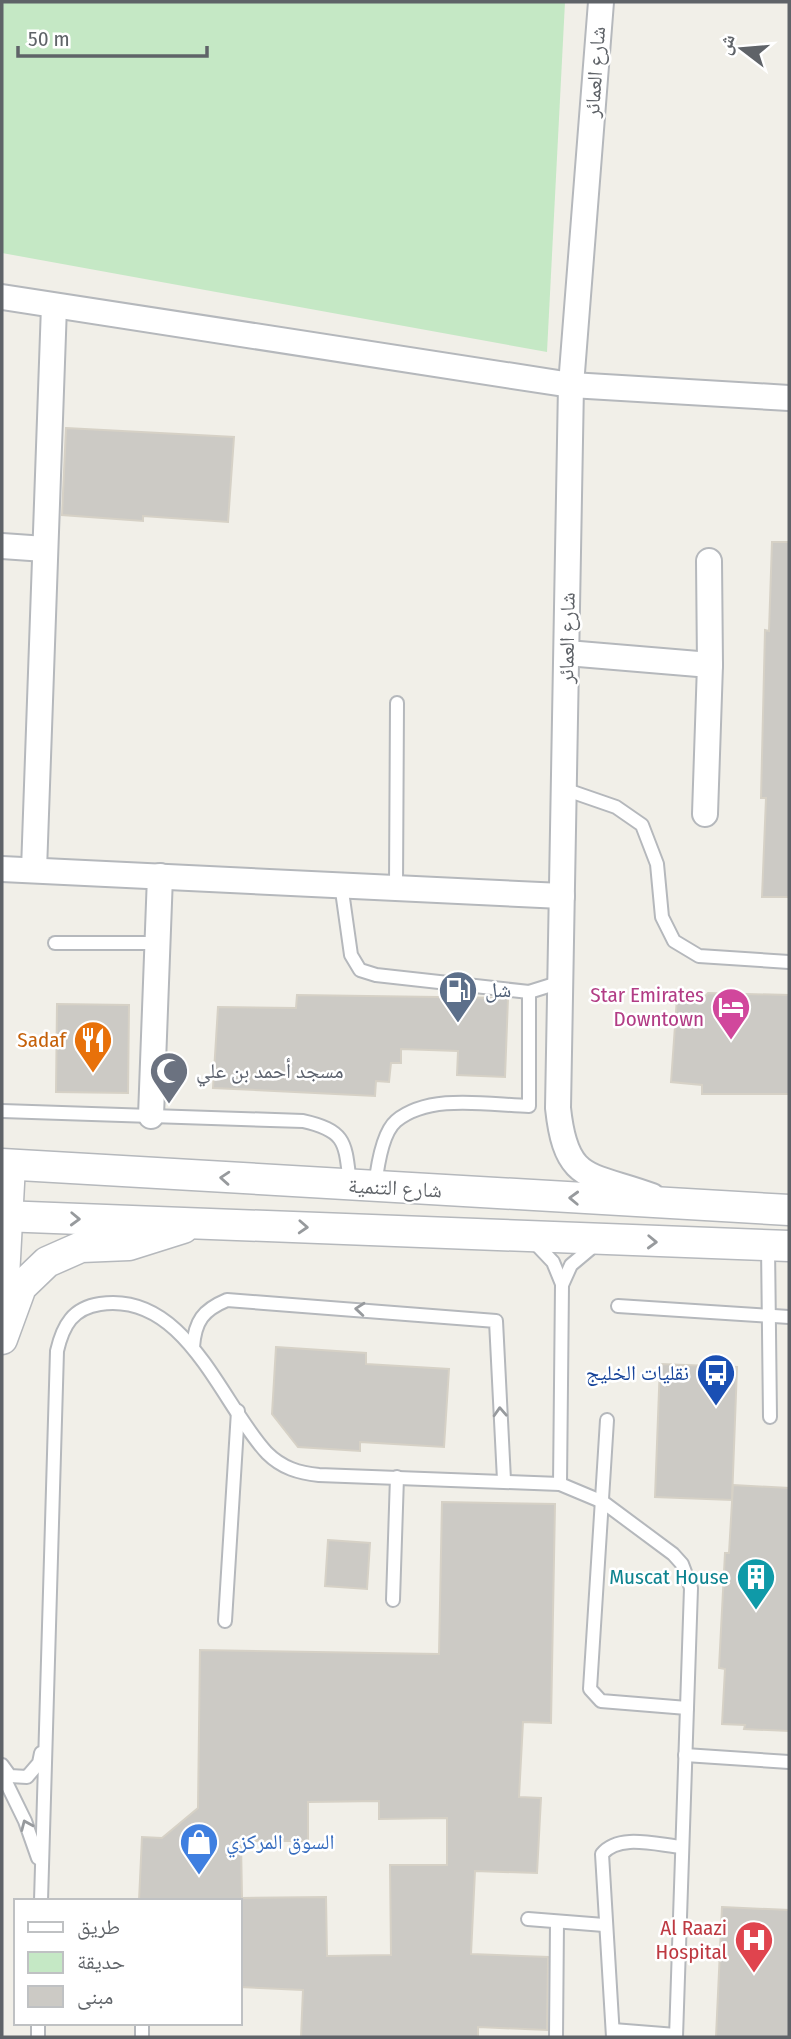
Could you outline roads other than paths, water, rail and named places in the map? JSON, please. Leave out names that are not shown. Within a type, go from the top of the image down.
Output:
[{"type":"street","name":"شارع العمائر","points":[[601,2],[571,385],[561,982],[544,1107],[573,1164],[586,1175],[672,1203]]},
{"type":"street","points":[[2,297],[571,385],[789,398]]},
{"type":"street","points":[[34,870],[54,306]]},
{"type":"street","points":[[2,547],[45,549]]},
{"type":"street","points":[[705,814],[710,665],[709,561]]},
{"type":"street","points":[[567,653],[710,665]]},
{"type":"street","points":[[2,869],[562,896]]},
{"type":"street","points":[[151,1116],[160,876]]},
{"type":"street","points":[[2,1329],[6,1165]]},
{"type":"street","name":"شارع التنمية","points":[[6,1165],[789,1210]]},
{"type":"street","name":"شارع التنمية","points":[[4,1216],[779,1246]]},
{"type":"street","points":[[2,1339],[21,1287],[47,1262],[81,1247],[129,1245],[151,1240],[195,1222]]},
{"type":"lane","points":[[396,887],[397,703]]},
{"type":"lane","points":[[564,789],[616,807],[642,825],[657,864],[662,917],[674,941],[699,956],[789,962]]},
{"type":"lane","points":[[341,884],[351,955],[360,971],[529,992],[561,982]]},
{"type":"lane","points":[[55,943],[158,943]]},
{"type":"lane","points":[[363,1187],[395,1122],[431,1104],[544,1107],[529,992]]},
{"type":"lane","points":[[2,1111],[303,1121],[335,1131],[344,1142],[363,1187]]},
{"type":"lane","points":[[525,1237],[545,1251],[562,1285],[559,1484]]},
{"type":"lane","points":[[562,1285],[578,1257],[606,1241]]},
{"type":"lane","points":[[770,1416],[769,1316],[779,1246]]},
{"type":"lane","points":[[194,1347],[194,1332],[205,1311],[227,1300],[496,1321],[504,1480]]},
{"type":"lane","points":[[41,1899],[57,1350],[61,1332],[69,1318],[87,1307],[104,1303],[138,1307],[151,1312],[194,1347],[265,1451],[289,1469],[320,1475],[559,1484],[603,1502],[674,1554],[688,1575],[687,1708],[676,2036],[613,2033],[600,1865],[602,1854],[609,1845],[620,1842],[682,1847]]},
{"type":"lane","points":[[618,1306],[789,1317]]},
{"type":"lane","points":[[225,1621],[238,1411]]},
{"type":"lane","points":[[607,1420],[590,1689],[601,1701],[687,1708]]},
{"type":"lane","points":[[393,1600],[397,1477]]},
{"type":"lane","points":[[2,1765],[10,1776],[27,1777],[39,1763],[46,1732]]},
{"type":"lane","points":[[685,1755],[789,1762]]},
{"type":"lane","points":[[2,1774],[36,1847],[42,1879]]},
{"type":"lane","points":[[528,1919],[604,1926]]},
{"type":"lane","points":[[556,2037],[557,1922]]},
{"type":"place","name":"شل","points":[[458,1024]]},
{"type":"place","name":"Star Emirates Downtown","points":[[731,1041]]},
{"type":"place","name":"Sadaf","points":[[93,1074]]},
{"type":"place","name":"مسجد أحمد بن علي","points":[[169,1105]]},
{"type":"place","name":"نقليات الخليج","points":[[716,1407]]},
{"type":"place","name":"Muscat House","points":[[756,1611]]},
{"type":"place","name":"السوق المركزي","points":[[199,1876]]},
{"type":"place","name":"Al Raazi Hospital","points":[[754,1974]]}]
